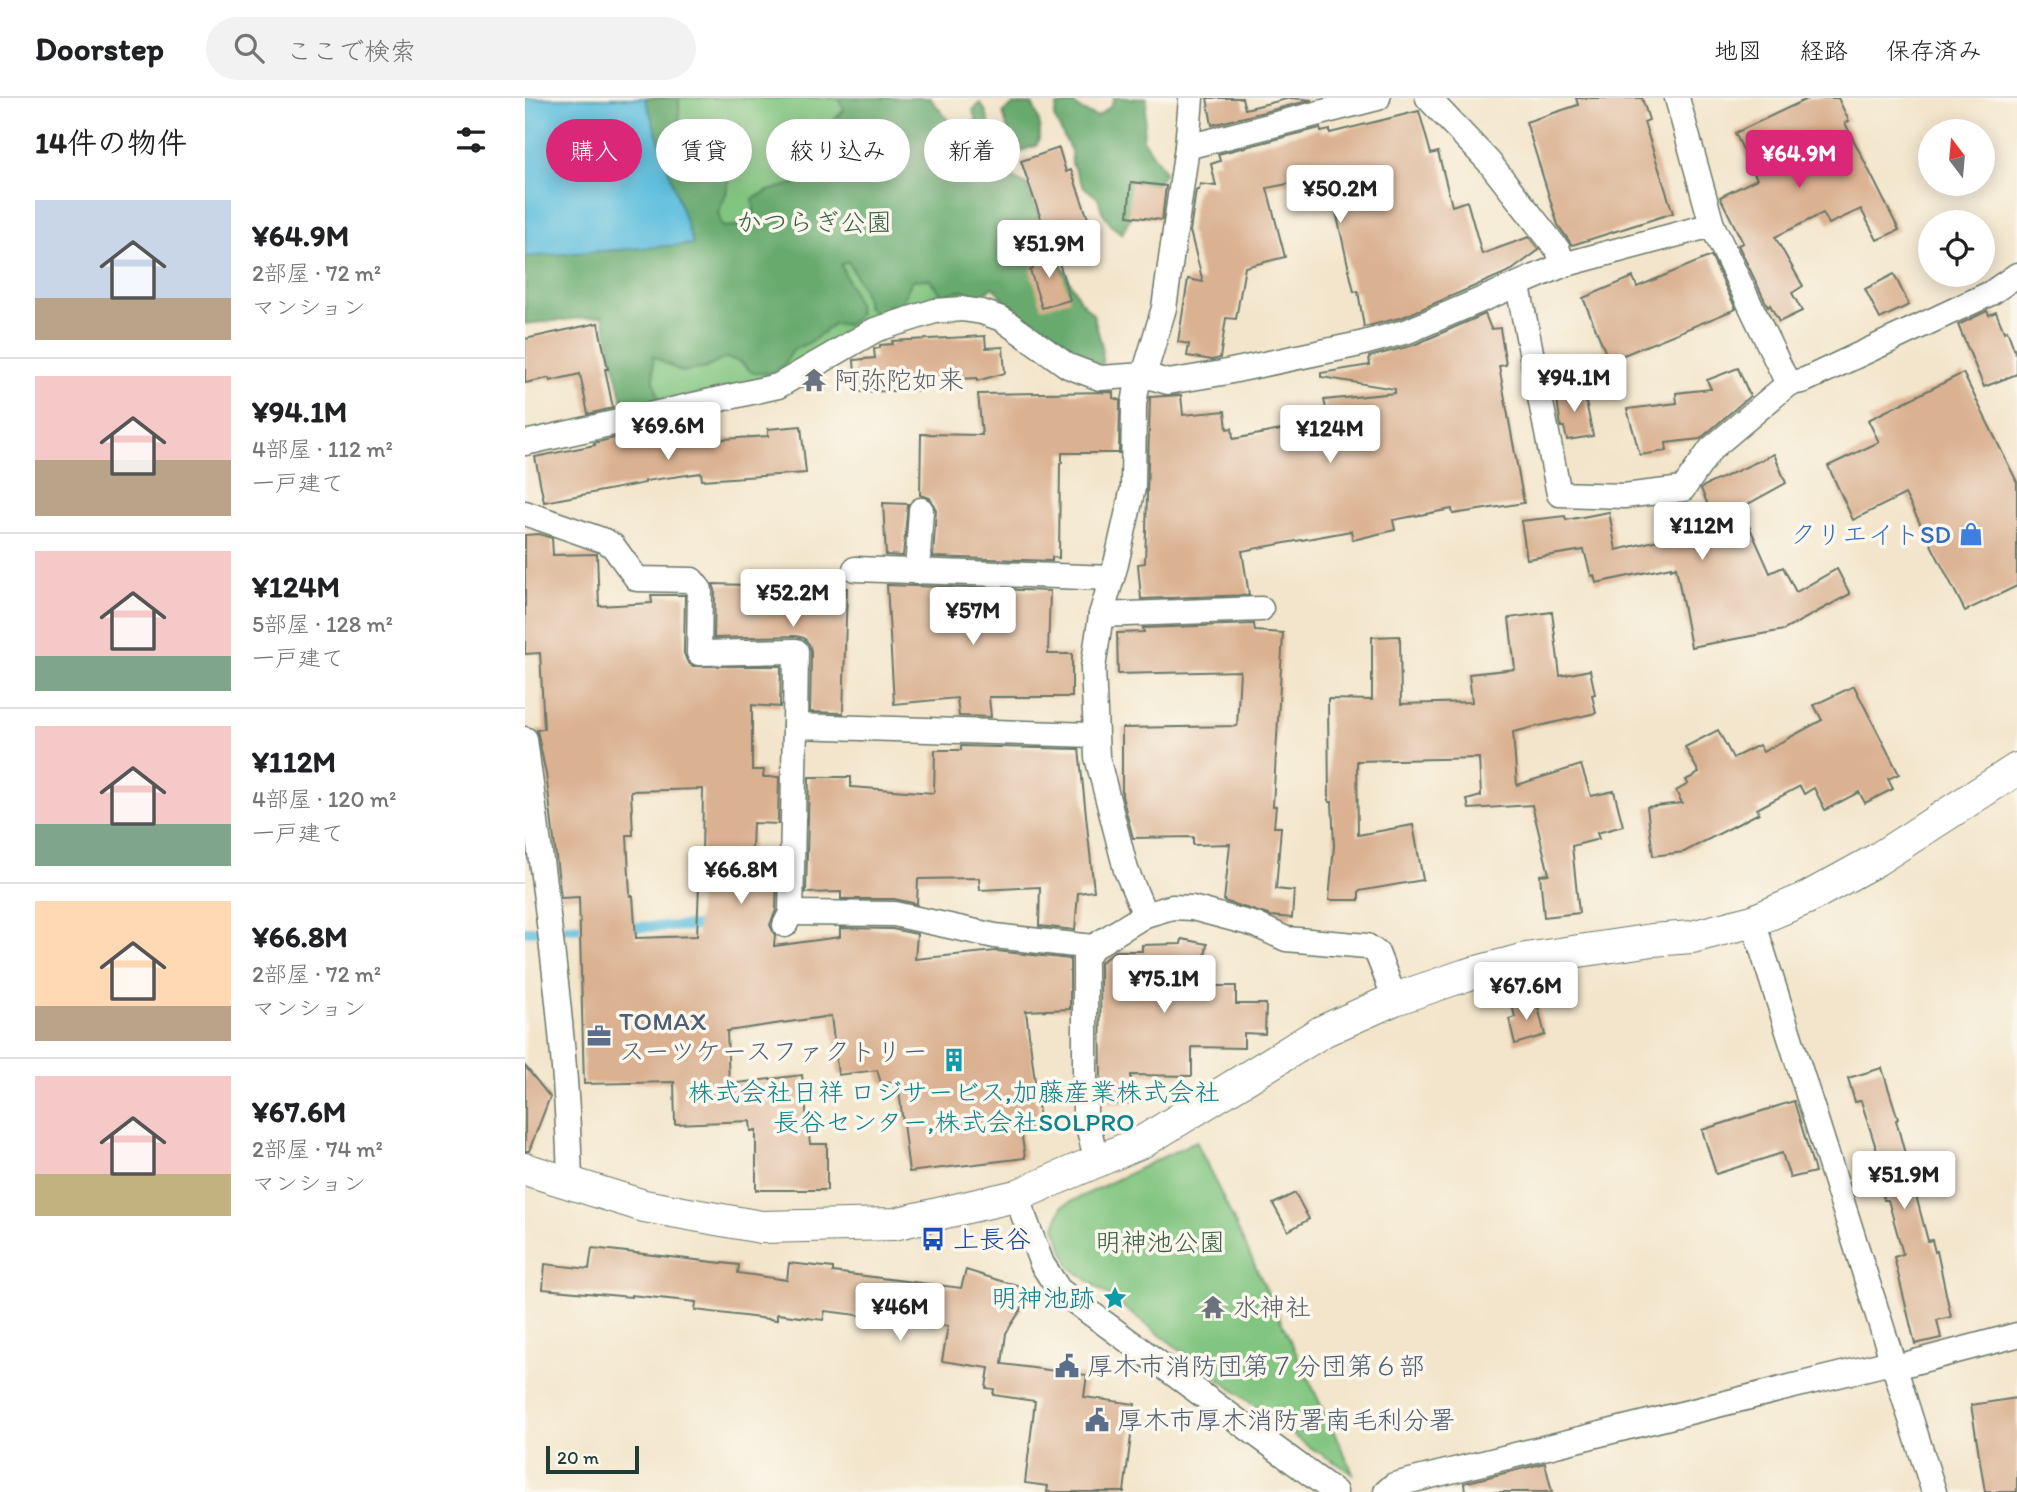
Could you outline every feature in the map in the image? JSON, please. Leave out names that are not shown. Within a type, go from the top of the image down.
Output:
[{"type":"street","points":[[1145,915],[1126,870],[1108,807],[1095,735],[1093,668],[1101,615],[1133,488],[1133,404],[1164,308],[1187,147],[1191,98]]},
{"type":"street","points":[[1187,147],[1378,98]]},
{"type":"street","points":[[1428,98],[1489,162],[1558,250],[1563,265]]},
{"type":"street","points":[[1677,98],[1712,225],[1788,384]]},
{"type":"street","points":[[525,443],[778,386],[875,330],[935,311],[962,309],[1002,319],[1068,366],[1100,378],[1144,375],[1168,382],[1223,373],[1408,331],[1563,265],[1712,225]]},
{"type":"street","points":[[1518,286],[1559,494],[1624,496],[1683,489],[1711,449],[1788,384],[1805,380],[1991,293],[2017,275]]},
{"type":"street","points":[[917,572],[921,510]]},
{"type":"street","points":[[525,513],[605,541],[613,546],[637,579],[692,580],[700,590],[699,653],[796,651],[788,919],[894,914],[995,936],[1093,947]]},
{"type":"street","points":[[855,569],[1112,578]]},
{"type":"street","points":[[1101,615],[1261,609]]},
{"type":"street","points":[[795,726],[1095,735]]},
{"type":"street","points":[[525,739],[531,837],[552,944],[569,1134],[570,1184]]},
{"type":"street","points":[[525,1169],[644,1206],[761,1227],[894,1224],[1016,1196],[1144,1142],[1323,1031],[1395,999],[1466,975],[1526,959],[1652,940],[1692,937],[1753,921],[1807,898],[1876,860],[2017,769]]},
{"type":"street","points":[[1097,1163],[1085,1113],[1085,958],[1093,947],[1145,915],[1172,907],[1192,908],[1257,925],[1286,939],[1367,946],[1377,953],[1395,999]]},
{"type":"street","points":[[1753,921],[1934,1492]]},
{"type":"street","points":[[1016,1196],[1042,1264],[1059,1290],[1335,1492]]},
{"type":"street","points":[[1386,1492],[1394,1485],[1828,1377],[1883,1364],[1896,1367],[2017,1335]]},
{"type":"green space","points":[[609,98],[679,98],[679,119],[656,119],[656,182],[728,182],[718,213],[722,227],[738,226],[755,220],[753,199],[768,191],[801,182],[910,182],[910,119],[835,119],[844,110],[838,98],[930,98],[947,119],[924,119],[924,182],[1020,182],[1027,185],[1044,231],[1080,301],[1093,314],[1102,346],[1103,364],[1092,364],[1036,329],[1012,311],[992,287],[979,297],[962,290],[943,296],[929,279],[912,280],[902,302],[891,304],[877,315],[868,308],[863,290],[848,261],[841,265],[859,314],[848,325],[834,324],[812,341],[793,350],[784,365],[770,373],[753,373],[739,361],[725,358],[706,368],[682,372],[653,356],[654,381],[659,398],[645,406],[625,410],[603,316],[525,324],[525,171],[546,153],[546,182],[642,182],[642,119],[585,119]]},
{"type":"green space","name":"かつらぎ公園","points":[[648,98],[874,98],[885,119],[766,119],[766,182],[910,182],[910,165],[973,282],[972,300],[774,378],[625,410]]},
{"type":"green space","points":[[1114,98],[1147,98],[1143,139],[1165,172],[1127,223],[1122,234],[1112,226],[1102,211],[1098,198],[1083,186],[1072,164],[1071,151],[1054,117],[1057,106],[1073,103],[1082,111],[1097,117],[1111,106]]},
{"type":"green space","points":[[980,103],[988,119],[976,119],[973,110]]},
{"type":"green space","points":[[1032,104],[1040,125],[1040,135],[1036,146],[1021,151],[1020,119],[1005,119],[1003,113],[1013,105]]},
{"type":"green space","name":"明神池公園","points":[[1196,1141],[1353,1473],[1308,1446],[1070,1267],[1055,1227],[1062,1206]]},
{"type":"water","points":[[525,98],[645,98],[656,131],[656,182],[673,182],[693,244],[525,257]]},
{"type":"building","points":[[1207,98],[1242,98],[1245,109],[1291,98],[1312,100],[1212,125]]},
{"type":"building","points":[[1576,98],[1642,98],[1649,120],[1644,122],[1673,213],[1572,245],[1558,225],[1526,122],[1578,105]]},
{"type":"building","points":[[1809,98],[1838,98],[1849,121],[1845,123],[1899,230],[1877,240],[1861,209],[1829,224],[1823,213],[1775,237],[1803,286],[1792,293],[1802,311],[1779,322],[1770,305],[1768,307],[1738,245],[1743,243],[1720,197],[1757,179],[1735,133]]},
{"type":"building","points":[[1419,111],[1431,154],[1438,152],[1452,206],[1467,201],[1482,254],[1529,237],[1539,250],[1512,270],[1403,317],[1364,327],[1358,291],[1354,292],[1328,176],[1267,188],[1285,257],[1245,267],[1236,319],[1226,318],[1220,358],[1212,360],[1187,356],[1189,344],[1178,342],[1188,279],[1203,282],[1190,231],[1196,190],[1199,190],[1200,184],[1216,186],[1211,164],[1220,161],[1218,154],[1320,128],[1321,132],[1330,130],[1330,133]]},
{"type":"building","points":[[1059,148],[1066,172],[1071,170],[1092,230],[1082,233],[1084,240],[1052,251],[1021,161]]},
{"type":"building","points":[[1131,182],[1166,186],[1162,220],[1128,216]]},
{"type":"building","points":[[1056,252],[1070,300],[1042,308],[1030,270],[1033,269],[1030,260]]},
{"type":"building","points":[[1711,256],[1736,309],[1609,361],[1583,298],[1633,277],[1637,287]]},
{"type":"building","points":[[1894,274],[1909,305],[1880,319],[1865,289]]},
{"type":"building","points":[[1987,311],[1989,315],[1996,312],[2004,332],[2007,330],[2017,357],[2017,374],[1984,387],[1958,325]]},
{"type":"building","points":[[1485,314],[1491,329],[1500,328],[1506,365],[1499,366],[1524,503],[1453,514],[1452,509],[1393,520],[1395,530],[1353,540],[1351,531],[1242,551],[1249,595],[1141,599],[1138,564],[1145,563],[1150,397],[1181,395],[1183,415],[1225,411],[1227,429],[1232,428],[1233,439],[1329,421],[1324,400],[1395,393],[1395,389],[1321,377],[1321,373],[1370,365],[1369,357],[1414,345]]},
{"type":"building","points":[[598,323],[613,408],[588,414],[580,374],[525,383],[525,339]]},
{"type":"building","points":[[985,336],[986,348],[1003,347],[1005,373],[977,381],[977,378],[925,381],[926,390],[856,392],[854,360],[875,358],[874,349],[880,348],[880,345],[893,344],[892,341]]},
{"type":"building","points":[[1738,368],[1750,396],[1700,439],[1666,443],[1667,451],[1640,455],[1627,409],[1677,403],[1676,393],[1711,389],[1707,380]]},
{"type":"building","name":"クリエイトSD","points":[[1963,373],[2017,482],[2017,586],[1965,611],[1905,494],[1853,520],[1828,466],[1879,442],[1868,420]]},
{"type":"building","points":[[1583,387],[1593,436],[1567,440],[1564,427],[1561,427],[1556,392]]},
{"type":"building","points":[[1113,392],[1113,398],[1120,400],[1119,453],[1062,453],[1059,558],[1052,557],[1052,561],[933,557],[936,510],[930,498],[920,495],[921,434],[982,435],[978,394]]},
{"type":"building","points":[[801,426],[806,473],[702,480],[701,473],[645,481],[544,502],[535,457],[595,445],[594,443],[619,437],[620,441],[636,438],[637,441],[692,435],[693,441],[768,436],[768,429]]},
{"type":"building","points":[[1774,454],[1786,483],[1741,508],[1770,573],[1783,567],[1796,592],[1837,569],[1850,594],[1784,630],[1691,647],[1676,567],[1596,583],[1594,575],[1591,576],[1584,550],[1527,559],[1521,521],[1565,516],[1566,520],[1609,512],[1616,550],[1663,539],[1662,535],[1715,521],[1701,489]]},
{"type":"building","points":[[883,503],[908,504],[903,556],[886,555]]},
{"type":"building","points":[[539,534],[552,538],[553,555],[597,554],[599,606],[652,603],[651,595],[685,595],[684,653],[692,666],[781,666],[780,707],[752,705],[752,770],[764,770],[763,777],[779,777],[778,824],[753,823],[751,873],[777,874],[776,910],[770,925],[775,935],[774,946],[840,937],[840,928],[892,929],[917,934],[915,959],[996,951],[1070,959],[1070,1009],[1026,1011],[1041,1128],[1021,1130],[1025,1158],[909,1172],[898,1082],[881,1083],[877,1070],[838,1075],[831,1016],[727,1031],[729,1084],[802,1075],[810,1144],[827,1144],[827,1190],[756,1190],[756,1130],[751,1131],[750,1121],[675,1124],[674,1082],[584,1084],[579,897],[561,898],[546,774],[537,730],[544,729],[540,653],[525,654],[525,535]],"holes":[[[703,789],[702,859],[700,858],[697,936],[636,938],[633,896],[630,896],[627,835],[633,835],[631,791]]]},
{"type":"building","points":[[713,584],[847,588],[843,713],[810,712],[811,651],[804,638],[714,638]]},
{"type":"building","points":[[887,585],[1050,591],[1048,654],[1072,654],[1072,697],[989,697],[991,717],[959,716],[957,698],[894,704]]},
{"type":"building","points":[[1552,612],[1560,676],[1590,670],[1596,713],[1513,732],[1517,785],[1581,765],[1591,796],[1614,791],[1623,826],[1597,833],[1599,839],[1572,846],[1579,913],[1544,917],[1540,875],[1549,874],[1532,805],[1469,809],[1467,800],[1481,796],[1479,758],[1357,761],[1358,835],[1413,825],[1423,880],[1359,891],[1359,900],[1329,900],[1334,846],[1332,802],[1329,802],[1328,699],[1372,700],[1372,637],[1400,636],[1401,704],[1472,702],[1469,674],[1515,669],[1509,618]]},
{"type":"building","points":[[1254,624],[1255,631],[1283,633],[1273,806],[1276,806],[1274,827],[1281,827],[1276,889],[1294,891],[1292,918],[1271,916],[1224,901],[1230,844],[1193,845],[1193,837],[1133,838],[1122,796],[1122,728],[1237,726],[1240,671],[1118,674],[1117,633],[1144,632],[1143,628]]},
{"type":"building","points":[[1854,686],[1899,774],[1888,779],[1893,789],[1865,803],[1859,792],[1825,810],[1814,788],[1804,794],[1800,786],[1757,809],[1759,813],[1684,852],[1653,856],[1647,807],[1682,803],[1676,791],[1688,784],[1686,780],[1699,773],[1685,747],[1718,730],[1733,758],[1759,745],[1763,752],[1822,720],[1814,705]]},
{"type":"building","points":[[961,746],[1079,749],[1094,891],[1078,893],[1075,930],[1039,926],[1040,887],[980,890],[979,878],[918,879],[917,904],[894,899],[841,899],[841,892],[806,893],[809,777],[851,777],[851,787],[934,793],[935,750],[961,750]]},
{"type":"building","points":[[1182,939],[1207,944],[1201,986],[1236,986],[1236,1004],[1266,1004],[1265,1034],[1244,1033],[1244,1048],[1192,1047],[1192,1076],[1131,1075],[1131,1104],[1101,1103],[1100,963],[1115,951],[1142,951],[1142,945],[1181,944]]},
{"type":"building","points":[[1536,999],[1545,1035],[1515,1044],[1509,1019],[1515,1017],[1512,1005]]},
{"type":"building","points":[[525,1066],[550,1097],[529,1151],[525,1151]]},
{"type":"building","points":[[1882,1068],[1898,1119],[1896,1120],[1928,1241],[1932,1240],[1935,1252],[1937,1251],[1951,1317],[1937,1320],[1941,1338],[1915,1344],[1894,1257],[1903,1254],[1888,1200],[1884,1200],[1876,1172],[1883,1170],[1861,1101],[1855,1102],[1848,1078]]},
{"type":"building","points":[[1794,1101],[1815,1172],[1790,1178],[1782,1153],[1716,1174],[1702,1130]]},
{"type":"building","points":[[1295,1193],[1309,1219],[1288,1231],[1273,1204]]},
{"type":"building","points":[[592,1248],[739,1265],[738,1273],[787,1280],[789,1263],[833,1268],[833,1272],[961,1288],[966,1270],[1033,1291],[1006,1333],[1002,1364],[1087,1375],[1084,1397],[1135,1404],[1124,1492],[1047,1492],[1048,1486],[1025,1483],[1035,1401],[993,1395],[994,1389],[986,1388],[989,1368],[942,1361],[948,1326],[825,1311],[823,1320],[777,1314],[777,1320],[695,1310],[696,1302],[543,1289],[545,1264],[589,1269]]},
{"type":"building","points":[[2017,1398],[2017,1492],[1985,1492],[1971,1405]]},
{"type":"building","points":[[1545,1463],[1552,1492],[1465,1492],[1464,1483]]},
{"type":"waterway","points":[[622,927],[708,926]]},
{"type":"waterway","points":[[566,928],[593,927]]},
{"type":"waterway","points":[[525,931],[536,931]]},
{"type":"place","name":"阿弥陀如来","points":[[814,380]]},
{"type":"place","name":"クリエイトSD","points":[[1971,534]]},
{"type":"place","name":"TOMAX スーツケースファクトリー","points":[[599,1036]]},
{"type":"place","name":"株式会社日祥 ロジサービス,加藤産業株式会社 長谷センター,株式会社SOLPRO","points":[[954,1060]]},
{"type":"place","name":"上長谷","points":[[933,1239]]},
{"type":"place","name":"明神池跡","points":[[1115,1298]]},
{"type":"place","name":"水神社","points":[[1213,1307]]},
{"type":"place","name":"厚木市消防団第７分団第６部","points":[[1067,1366]]},
{"type":"place","name":"厚木市厚木消防署南毛利分署","points":[[1097,1420]]}]
